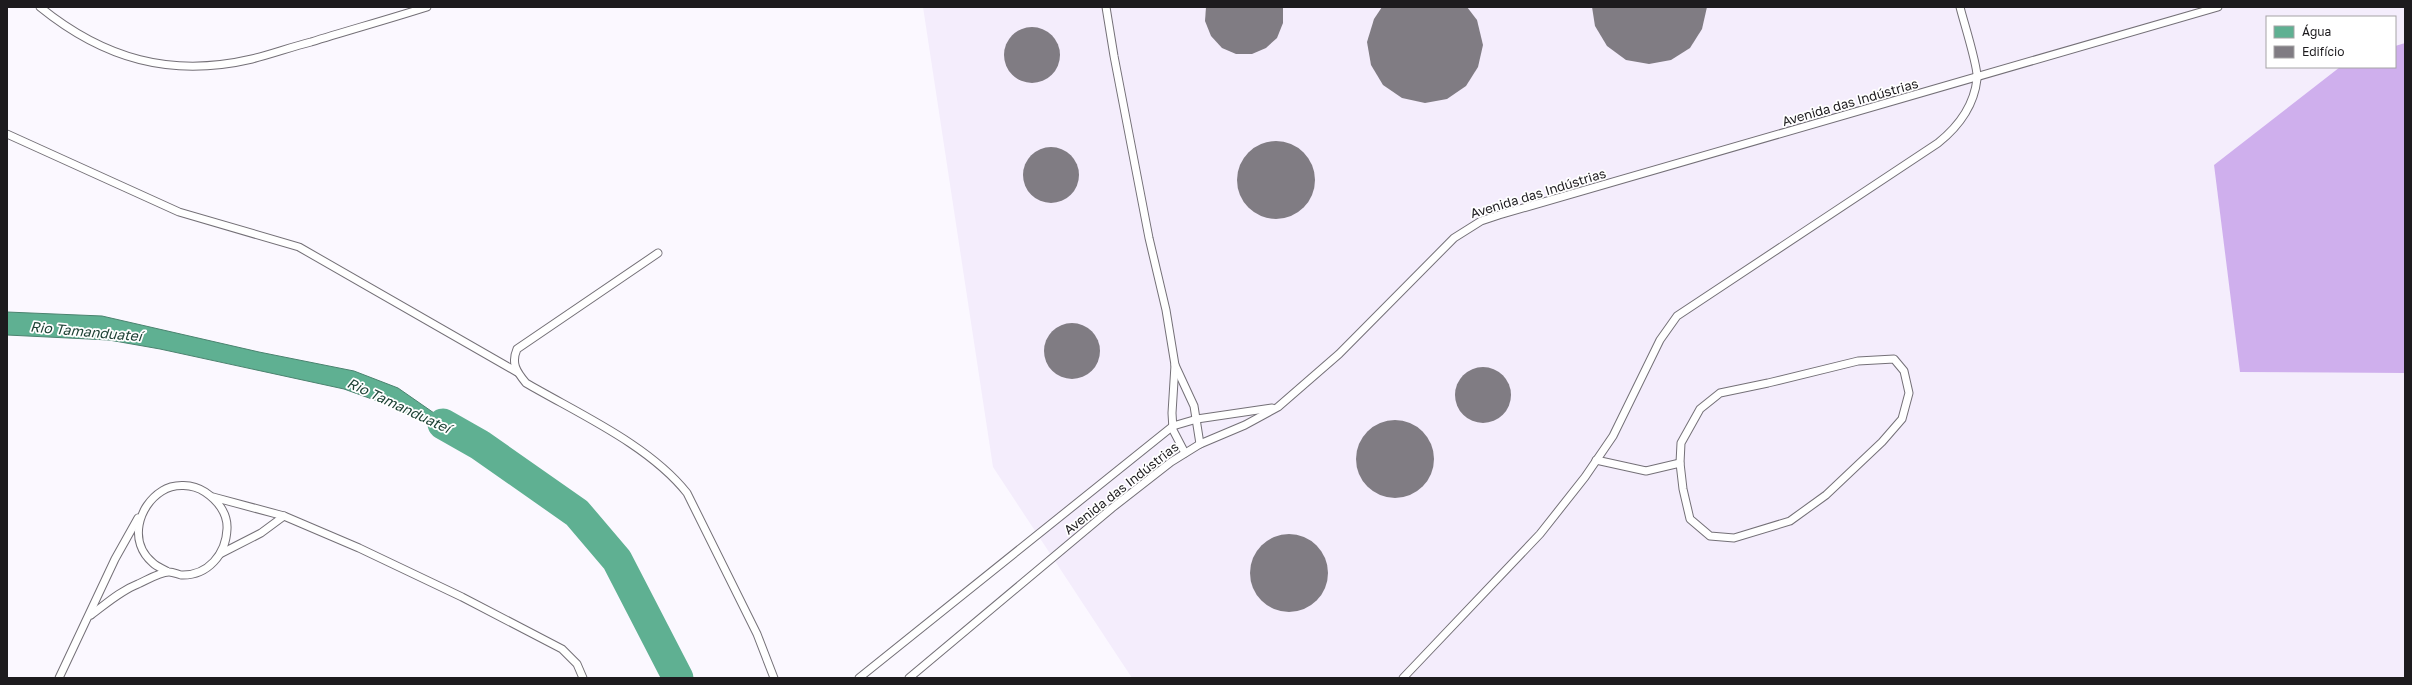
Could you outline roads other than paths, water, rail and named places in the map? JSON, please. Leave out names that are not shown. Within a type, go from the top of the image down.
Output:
[{"type":"lane","points":[[40,7],[65,28],[90,43],[124,56],[164,65],[199,66],[252,59],[427,7]]},
{"type":"lane","points":[[1106,7],[1149,238],[1166,310],[1175,365],[1173,426],[1176,436],[1185,453]]},
{"type":"lane","points":[[1403,678],[1540,534],[1613,436],[1660,340],[1677,316],[1938,143],[1953,130],[1966,114],[1978,78],[1960,7]]},
{"type":"lane","name":"Avenida das Indústrias","points":[[909,678],[1112,508],[1185,453],[1200,444],[1245,425],[1278,407],[1339,354],[1454,238],[1481,221],[1978,78],[2218,7]]},
{"type":"lane","points":[[7,134],[179,212],[299,247],[516,372],[526,383],[654,460],[675,478],[687,493],[757,634],[774,678]]},
{"type":"lane","points":[[516,372],[514,362],[518,349],[658,253]]},
{"type":"lane","points":[[1894,360],[1904,371],[1909,393],[1902,419],[1882,442],[1826,495],[1790,521],[1734,538],[1710,536],[1690,519],[1683,489],[1680,463],[1681,443],[1700,409],[1720,393],[1858,361],[1894,360]]},
{"type":"lane","points":[[1175,365],[1192,401],[1197,419],[1200,444]]},
{"type":"lane","points":[[1173,426],[1197,419],[1278,407]]},
{"type":"lane","name":"Avenida das Indústrias","points":[[859,678],[1173,426]]},
{"type":"lane","points":[[1596,460],[1646,471],[1680,463]]},
{"type":"lane","points":[[59,678],[90,615],[115,559],[145,506],[154,496],[165,489],[177,486],[196,488],[213,497],[284,516],[396,564],[544,639],[570,656],[577,664],[583,678]]},
{"type":"lane","points":[[145,506],[139,520],[138,536],[143,550],[152,563],[168,572],[181,575],[196,573],[210,565],[220,554],[226,540],[227,525],[223,510],[213,497]]},
{"type":"lane","points":[[220,554],[261,534],[284,516]]},
{"type":"lane","points":[[90,615],[120,592],[168,572]]},
{"type":"water","points":[[7,312],[102,316],[259,352],[354,371],[398,388],[480,445],[383,403],[344,389],[160,349],[109,340],[7,335]]},
{"type":"waterway","name":"Rio Tamanduateí","points":[[443,424],[480,445],[577,513],[617,560],[678,678]]}]
